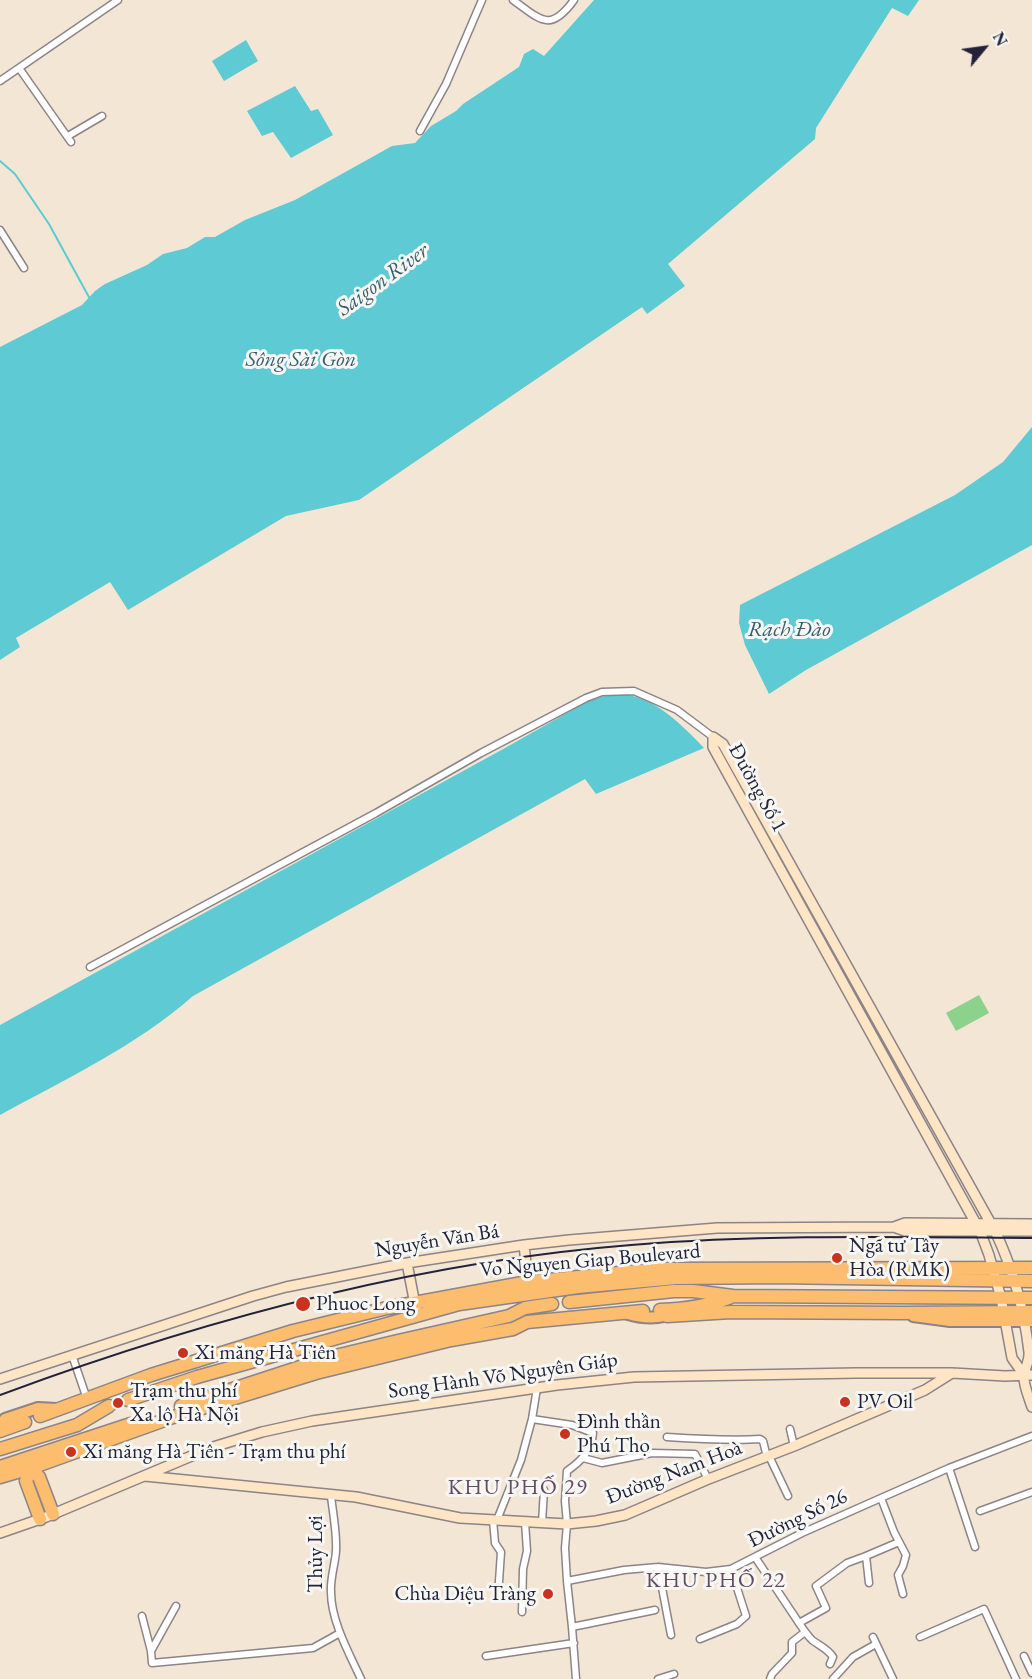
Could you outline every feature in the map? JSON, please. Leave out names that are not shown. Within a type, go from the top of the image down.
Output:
[{"type":"highway","name":"Vo Nguyen Giap Boulevard","points":[[128,1400],[474,1291],[528,1282],[659,1269],[1013,1274],[1032,1268]]},
{"type":"highway","name":"Vo Nguyen Giap Boulevard","points":[[40,1416],[151,1375],[293,1330],[387,1308],[416,1309],[578,1287],[676,1278],[994,1274]]},
{"type":"highway","name":"Vo Nguyen Giap Boulevard","points":[[1013,1274],[1032,1281]]},
{"type":"highway","points":[[459,1304],[474,1291]]},
{"type":"highway","name":"Vo Nguyen Giap Boulevard","points":[[569,1302],[693,1291],[733,1296],[1026,1298]]},
{"type":"highway","points":[[668,1312],[720,1302],[733,1296]]},
{"type":"highway","name":"Vo Nguyen Giap Boulevard","points":[[5,1465],[331,1357],[509,1316],[525,1308],[552,1304]]},
{"type":"highway","points":[[0,1477],[173,1417],[316,1373],[451,1340],[513,1329],[527,1322],[643,1311]]},
{"type":"highway","points":[[668,1312],[903,1313],[1005,1317],[1029,1314]]},
{"type":"highway","points":[[509,1316],[527,1322]]},
{"type":"highway","points":[[151,1375],[197,1377]]},
{"type":"highway","points":[[0,1449],[77,1425],[109,1406]]},
{"type":"highway","points":[[0,1431],[25,1422]]},
{"type":"highway","points":[[40,1519],[27,1481],[31,1468],[45,1453]]},
{"type":"highway","points":[[5,1465],[31,1468],[39,1477],[53,1514]]},
{"type":"main road","name":"Đường Số 1","points":[[713,737],[713,747],[978,1227],[1001,1298],[1012,1358],[1028,1375]]},
{"type":"main road","name":"Đường Số 1","points":[[713,737],[723,744],[993,1227],[1026,1298],[1029,1314],[1028,1375]]},
{"type":"main road","name":"Nguyễn Văn Bá","points":[[0,1379],[264,1293],[407,1263],[524,1245],[701,1229],[894,1227],[905,1223],[978,1227],[1032,1224]]},
{"type":"main road","name":"Nguyễn Văn Bá","points":[[993,1227],[1032,1231]]},
{"type":"main road","points":[[524,1245],[528,1282]]},
{"type":"main road","points":[[407,1263],[416,1309]]},
{"type":"main road","points":[[625,1313],[640,1317],[668,1312]]},
{"type":"main road","name":"Song Hành Võ Nguyên Giáp","points":[[0,1533],[53,1514],[213,1447],[286,1426],[609,1379],[810,1373],[1028,1375]]},
{"type":"main road","name":"Đường Nam Hoà","points":[[142,1476],[356,1497],[460,1518],[567,1524],[596,1521],[625,1515],[708,1479],[794,1446],[925,1390],[952,1373]]},
{"type":"main road","points":[[1028,1375],[1027,1391],[1032,1407]]},
{"type":"main road","name":"Vo Nguyen Giap Boulevard","points":[[0,1426],[4,1419],[38,1408],[61,1409]]},
{"type":"street","points":[[0,81],[118,0]]},
{"type":"street","points":[[420,131],[446,84],[482,0]]},
{"type":"street","points":[[513,0],[542,20],[549,21],[561,15],[574,0]]},
{"type":"street","points":[[19,68],[70,139],[102,116]]},
{"type":"street","points":[[0,231],[24,268]]},
{"type":"street","points":[[90,968],[376,813],[481,753],[586,698],[602,692],[634,691],[677,710],[713,737]]},
{"type":"street","points":[[72,1355],[87,1399]]},
{"type":"street","points":[[498,1596],[501,1552],[495,1543],[495,1520],[521,1460],[532,1419],[537,1388]]},
{"type":"street","points":[[532,1419],[572,1425],[593,1433],[593,1438],[583,1458],[567,1471],[565,1548],[576,1679]]},
{"type":"street","points":[[790,1429],[794,1446]]},
{"type":"street","name":"Đường Số 26","points":[[567,1581],[624,1570],[658,1567],[706,1572],[731,1569],[802,1533],[881,1498],[949,1468],[1032,1436]]},
{"type":"street","points":[[667,1437],[722,1441],[760,1439],[763,1441],[788,1496]]},
{"type":"street","points":[[583,1458],[602,1463],[652,1453],[695,1454],[708,1479]]},
{"type":"street","points":[[949,1468],[975,1547]]},
{"type":"street","points":[[542,1522],[544,1490]]},
{"type":"street","points":[[980,1511],[1032,1492]]},
{"type":"street","name":"Thủy Lợi","points":[[331,1496],[336,1553],[330,1591],[340,1633],[361,1679]]},
{"type":"street","points":[[881,1498],[906,1555],[898,1575],[903,1594]]},
{"type":"street","points":[[522,1612],[523,1569],[526,1551],[525,1522]]},
{"type":"street","points":[[799,1623],[826,1608],[816,1586],[847,1563],[899,1542]]},
{"type":"street","points":[[866,1556],[869,1583]]},
{"type":"street","points":[[755,1557],[805,1632],[829,1651],[833,1657],[830,1664]]},
{"type":"street","points":[[658,1567],[671,1635]]},
{"type":"street","points":[[700,1639],[736,1624],[746,1616],[731,1569]]},
{"type":"street","points":[[151,1651],[176,1606]]},
{"type":"street","points":[[920,1637],[984,1608],[1016,1679]]},
{"type":"street","points":[[572,1627],[655,1610]]},
{"type":"street","points":[[142,1616],[152,1663],[313,1648],[340,1633]]},
{"type":"street","points":[[770,1679],[792,1653],[792,1642],[805,1632]]},
{"type":"street","points":[[833,1679],[853,1657],[874,1640],[893,1679]]},
{"type":"street","points":[[486,1656],[574,1643]]},
{"type":"street","points":[[1024,1656],[1032,1673]]},
{"type":"street","points":[[658,1679],[674,1674]]},
{"type":"green space","points":[[979,995],[989,1013],[956,1031],[946,1013]]},
{"type":"water","name":"Sông Sài Gòn","points":[[594,0],[919,0],[908,16],[892,8],[816,128],[815,139],[668,264],[685,286],[647,314],[642,307],[359,500],[286,516],[128,610],[110,582],[16,638],[20,647],[0,660],[0,347],[82,305],[105,284],[147,265],[163,254],[187,248],[205,237],[215,237],[245,220],[295,200],[392,146],[415,143],[431,126],[519,67],[524,54],[533,49],[544,56]]},
{"type":"water","points":[[246,40],[258,61],[224,81],[212,61]]},
{"type":"water","points":[[295,86],[311,111],[318,109],[333,135],[291,158],[273,132],[262,136],[247,111]]},
{"type":"water","name":"Rạch Đào","points":[[1032,427],[1032,545],[806,670],[769,694],[745,645],[739,623],[740,605],[955,495],[1003,462]]},
{"type":"water","points":[[620,694],[655,705],[676,721],[704,748],[596,794],[585,779],[193,996],[148,1031],[124,1046],[0,1115],[0,1025],[588,701]]},
{"type":"waterway","points":[[0,161],[15,174],[49,224],[90,299]]},
{"type":"tunnel","points":[[109,1406],[128,1400]]},
{"type":"railway","points":[[0,1395],[153,1342],[231,1319],[310,1298],[470,1265],[550,1253],[731,1239],[1032,1238]]},
{"type":"place","name":"Ngã tư Tây Hòa (RMK)","points":[[837,1258]]},
{"type":"place","name":"Phuoc Long","points":[[303,1304]]},
{"type":"place","name":"Xi măng Hà Tiên","points":[[183,1353]]},
{"type":"place","name":"PV Oil","points":[[845,1402]]},
{"type":"place","name":"Trạm thu phí Xa lộ Hà Nội","points":[[118,1403]]},
{"type":"place","name":"Đình thần Phú Thọ","points":[[565,1434]]},
{"type":"place","name":"Xi măng Hà Tiên - Trạm thu phí","points":[[71,1452]]},
{"type":"place","name":"Chùa Diệu Tràng","points":[[548,1594]]},
{"type":"district","name":"KHU PHỐ 29","points":[[518,1488]]},
{"type":"district","name":"KHU PHỐ 22","points":[[716,1581]]},
{"type":"water label","name":"Saigon River","points":[[383,280]]}]
